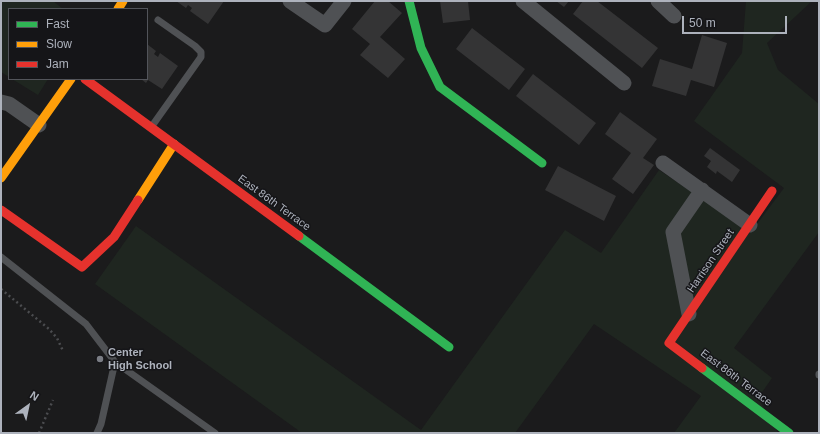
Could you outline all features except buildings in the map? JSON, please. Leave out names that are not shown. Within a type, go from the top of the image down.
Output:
[{"type":"street","points":[[290,1],[325,25],[344,1]]},
{"type":"street","points":[[409,1],[422,48],[440,87],[542,163]]},
{"type":"street","points":[[523,1],[624,83]]},
{"type":"street","points":[[658,1],[674,16]]},
{"type":"street","points":[[1,178],[70,80]]},
{"type":"street","name":"East 86th Terrace","points":[[86,80],[449,347]]},
{"type":"street","points":[[1,102],[9,104],[39,125]]},
{"type":"street","points":[[1,210],[82,267],[114,237],[174,144]]},
{"type":"street","points":[[663,163],[750,225]]},
{"type":"street","points":[[689,314],[673,232],[702,190]]},
{"type":"street","name":"Harrison Street","points":[[669,343],[772,192]]},
{"type":"street","name":"East 86th Terrace","points":[[669,343],[790,433]]},
{"type":"lane","points":[[151,128],[201,57],[201,52],[195,46],[158,20]]},
{"type":"lane","points":[[1,257],[86,324],[115,362],[215,433]]},
{"type":"lane","points":[[97,433],[101,424],[115,362]]},
{"type":"path","points":[[1,291],[49,329],[57,338],[63,351]]},
{"type":"path","points":[[39,433],[53,400]]},
{"type":"shaded area","points":[[1,1],[53,1],[62,8],[8,8],[8,76],[1,72]]},
{"type":"shaded area","points":[[746,1],[812,1],[767,43],[778,70],[819,104],[819,232],[734,348],[772,378],[758,398],[778,433],[674,433],[701,396],[594,324],[515,433],[302,433],[95,284],[136,226],[421,430],[565,230],[601,253],[659,170],[751,232],[784,188],[694,121],[742,53]]},
{"type":"shaded area","points":[[14,80],[47,80],[38,95]]},
{"type":"traffic: fast","points":[[409,1],[421,48],[440,87],[542,163]]},
{"type":"traffic: fast","points":[[299,236],[449,347]]},
{"type":"traffic: fast","points":[[702,368],[789,433]]},
{"type":"traffic: slow","points":[[119,8],[123,1]]},
{"type":"traffic: slow","points":[[1,178],[70,80]]},
{"type":"traffic: slow","points":[[138,200],[174,144]]},
{"type":"traffic: jam","points":[[86,80],[299,236]]},
{"type":"traffic: jam","points":[[702,368],[669,343],[772,191]]},
{"type":"traffic: jam","points":[[1,210],[82,267],[114,237],[138,200]]},
{"type":"place","name":"Center High School","points":[[100,359]]}]
